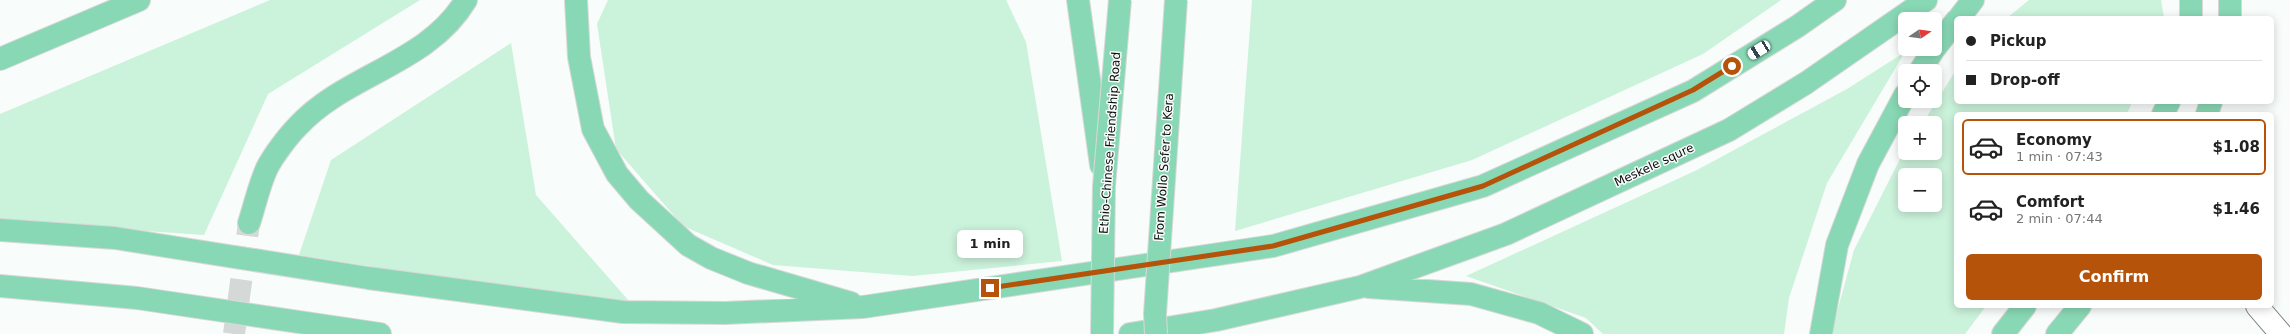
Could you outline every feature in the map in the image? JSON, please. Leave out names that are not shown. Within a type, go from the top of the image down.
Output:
[{"type":"main road","points":[[0,59],[120,5],[139,0]]},
{"type":"main road","points":[[249,222],[268,168],[298,126],[329,100],[396,63],[431,40],[466,0]]},
{"type":"main road","points":[[576,0],[579,57],[593,129],[617,174],[639,200],[688,245],[711,258],[748,273],[822,293],[863,307]]},
{"type":"main road","points":[[1078,0],[1104,186]]},
{"type":"main road","name":"Ethio-Chinese Friendship Road","points":[[1102,334],[1104,186],[1120,0]]},
{"type":"main road","name":"From Wollo Sefer to Kera","points":[[1156,334],[1155,314],[1176,0]]},
{"type":"main road","points":[[0,230],[115,238],[368,278],[623,312],[725,313],[863,307],[1273,246],[1483,186],[1693,90],[1798,26],[1835,0]]},
{"type":"main road","name":"Meskele squre","points":[[1360,287],[1506,234],[1729,130],[1806,83],[1926,0]]},
{"type":"main road","points":[[1961,16],[1973,0]]},
{"type":"main road","points":[[2191,0],[2192,16]]},
{"type":"main road","points":[[2230,0],[2230,16]]},
{"type":"main road","points":[[1942,39],[1954,24]]},
{"type":"main road","points":[[1821,334],[1837,245],[1868,164],[1898,108]]},
{"type":"main road","points":[[0,286],[137,298],[380,334]]},
{"type":"main road","points":[[1130,334],[1216,320],[1360,287],[1471,294],[1538,313],[1582,334]]},
{"type":"main road","points":[[2003,334],[2023,308]]},
{"type":"main road","points":[[2058,334],[2078,308]]},
{"type":"street","points":[[2259,308],[2281,334]]},
{"type":"green space","points":[[270,0],[420,0],[268,94],[204,235],[0,221],[0,114]]},
{"type":"green space","points":[[608,0],[1006,0],[1026,42],[1062,261],[912,276],[773,265],[683,226],[616,149],[597,24]]},
{"type":"green space","points":[[1252,0],[1781,0],[1703,54],[1472,160],[1235,231]]},
{"type":"green space","points":[[2029,0],[2161,0],[2164,16],[2009,16]]},
{"type":"green space","points":[[511,43],[536,195],[636,309],[299,255],[331,160]]},
{"type":"green space","points":[[1899,56],[1903,56],[1827,183],[1789,298],[1784,334],[1603,334],[1586,318],[1466,276],[1697,170],[1847,89]]},
{"type":"green space","points":[[1954,73],[1954,104],[2131,104],[2128,112],[1954,112],[1954,308],[1984,308],[1965,334],[1831,334],[1854,250],[1899,160],[1942,160],[1942,116],[1927,116],[1932,108],[1942,108],[1942,92]]},
{"type":"tunnel","points":[[234,334],[249,223]]},
{"type":"route","points":[[990,288],[1273,246],[1483,186],[1587,140],[1693,90],[1732,66]]}]
